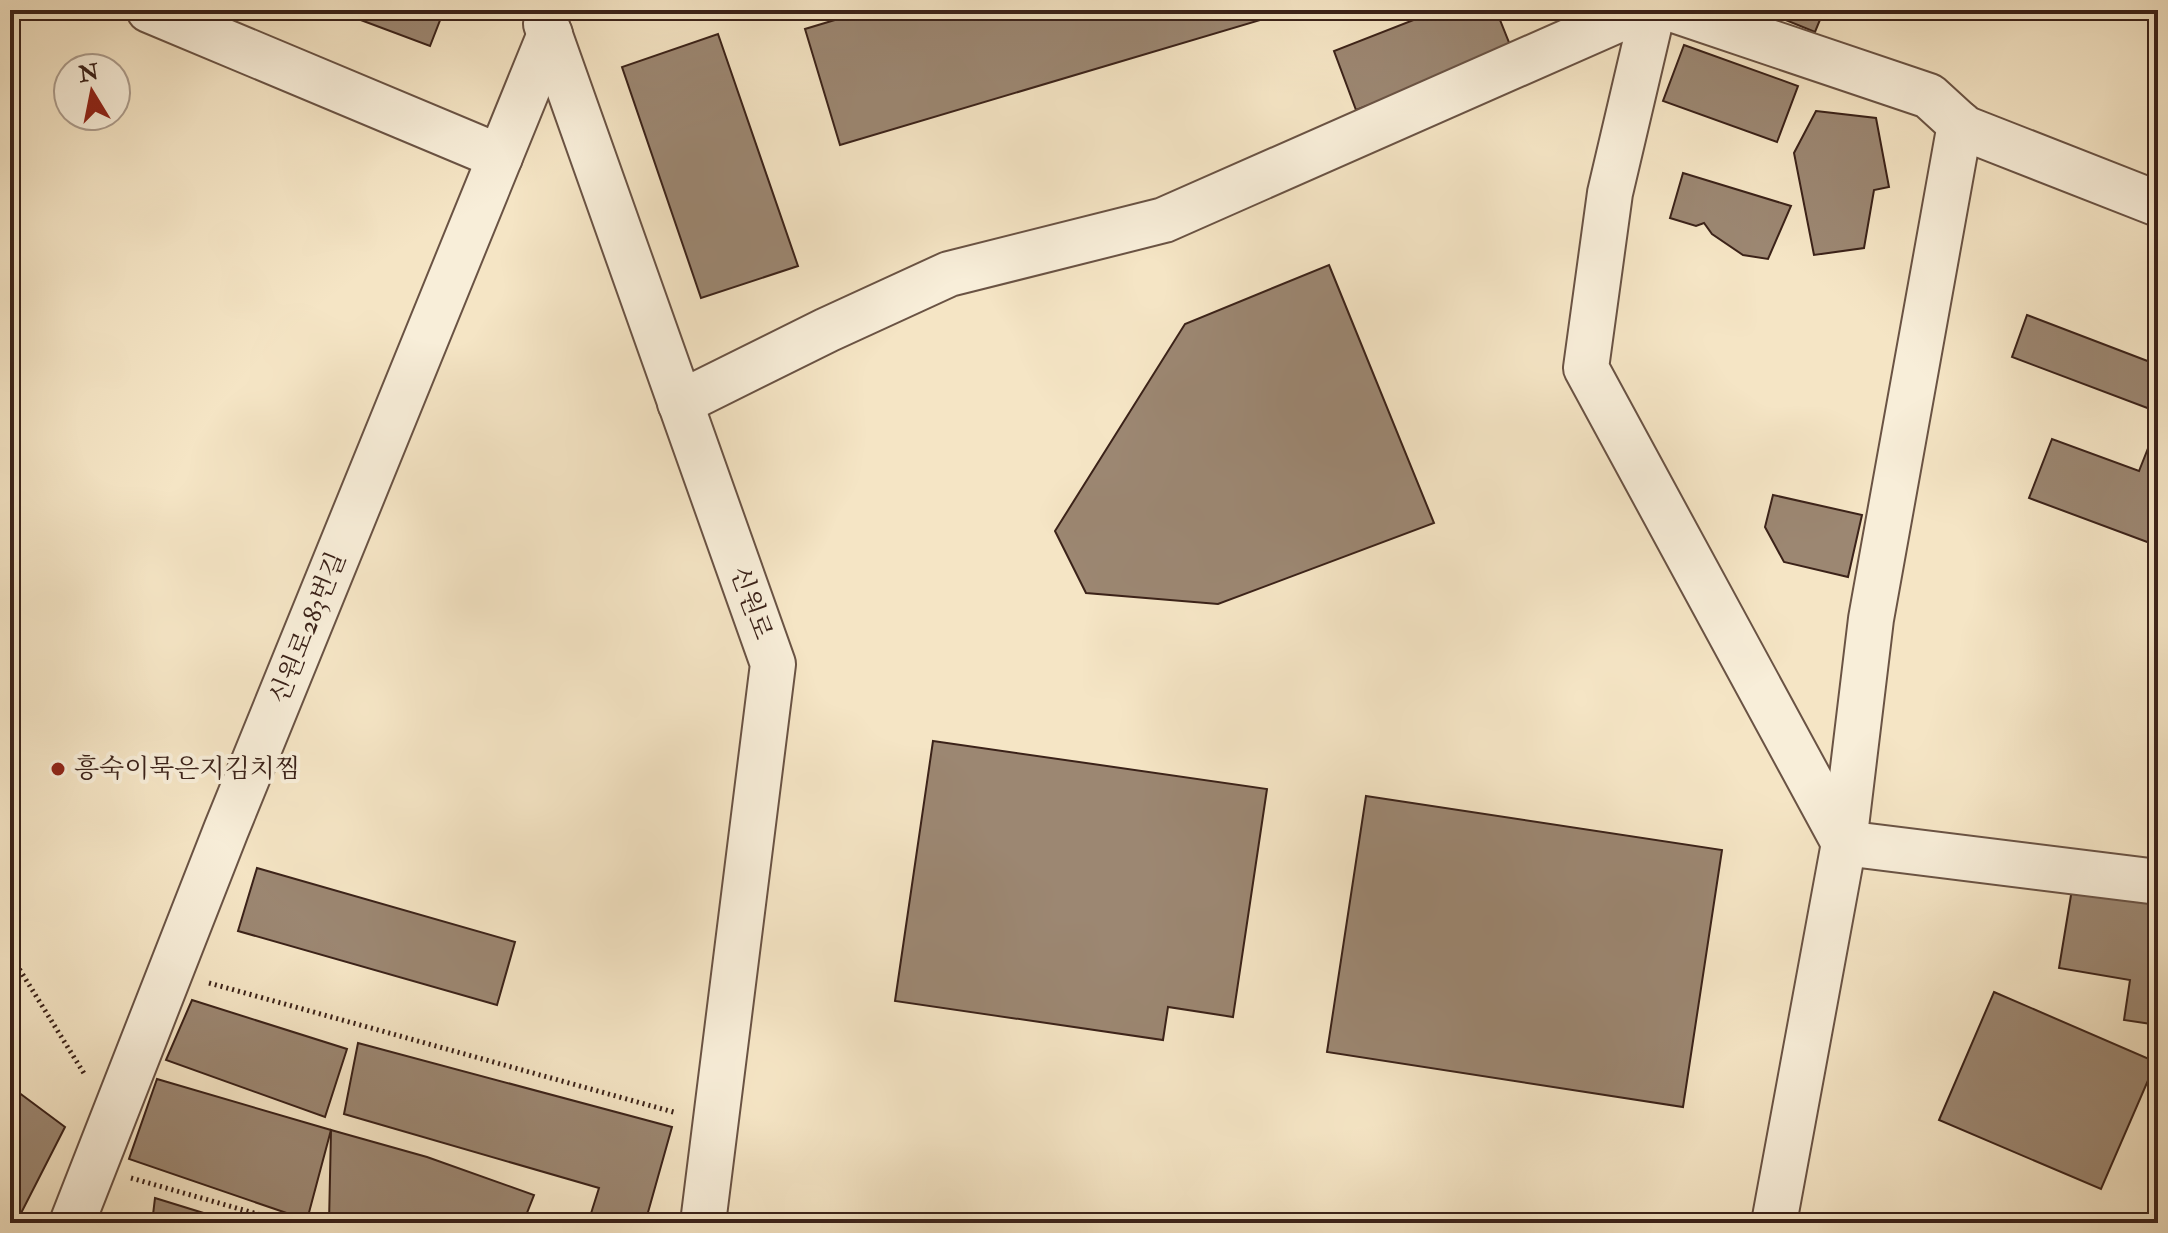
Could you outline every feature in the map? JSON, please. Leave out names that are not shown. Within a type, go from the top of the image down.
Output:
[{"type":"street","points":[[149,10],[500,157]]},
{"type":"street","points":[[680,403],[949,274],[1164,220],[1640,10]]},
{"type":"street","points":[[1653,10],[1610,193],[1586,368],[1844,843]]},
{"type":"street","points":[[1674,10],[1929,96],[1964,128],[2158,204]]},
{"type":"street","name":"신원로283번길","points":[[72,1223],[232,815],[500,157],[546,22]]},
{"type":"street","name":"신원로","points":[[546,22],[773,664],[703,1223]]},
{"type":"street","points":[[1774,1223],[1844,843],[1871,619],[1960,124]]},
{"type":"street","points":[[1844,843],[2158,882]]},
{"type":"path","points":[[10,954],[113,1120]]},
{"type":"path","points":[[200,981],[679,1113]]},
{"type":"path","points":[[122,1175],[289,1223]]},
{"type":"building","points":[[334,10],[444,10],[430,46]]},
{"type":"building","points":[[868,10],[1287,12],[840,145],[805,29]]},
{"type":"building","points":[[1439,10],[1496,10],[1512,50],[1356,110],[1334,51]]},
{"type":"building","points":[[1761,10],[1824,10],[1815,32]]},
{"type":"building","points":[[718,34],[798,266],[701,298],[622,67]]},
{"type":"building","points":[[1684,45],[1798,86],[1777,142],[1663,101]]},
{"type":"building","points":[[1816,111],[1876,118],[1889,187],[1874,190],[1864,248],[1814,255],[1794,153]]},
{"type":"building","points":[[1683,173],[1791,206],[1768,259],[1743,255],[1712,234],[1704,223],[1696,226],[1670,218]]},
{"type":"building","points":[[1329,265],[1434,523],[1218,604],[1086,593],[1055,531],[1185,324]]},
{"type":"building","points":[[2027,315],[2158,365],[2158,412],[2012,357]]},
{"type":"building","points":[[2158,423],[2158,546],[2029,498],[2052,439],[2139,471]]},
{"type":"building","points":[[1773,495],[1862,515],[1848,577],[1784,562],[1765,527]]},
{"type":"building","points":[[933,741],[1267,789],[1233,1017],[1168,1007],[1163,1040],[895,1001]]},
{"type":"building","points":[[1366,796],[1722,850],[1683,1107],[1327,1052]]},
{"type":"building","points":[[257,868],[515,942],[497,1005],[238,931]]},
{"type":"building","points":[[2073,883],[2158,896],[2158,1025],[2124,1020],[2130,980],[2059,968]]},
{"type":"building","points":[[1994,992],[2156,1062],[2101,1189],[1939,1120]]},
{"type":"building","points":[[192,1000],[347,1049],[325,1117],[166,1060]]},
{"type":"building","points":[[358,1043],[672,1127],[645,1223],[588,1223],[599,1188],[344,1114]]},
{"type":"building","points":[[157,1079],[331,1130],[307,1220],[129,1159]]},
{"type":"building","points":[[10,1086],[65,1127],[16,1223],[10,1223]]},
{"type":"building","points":[[331,1130],[427,1157],[534,1195],[523,1223],[329,1223]]},
{"type":"building","points":[[155,1198],[236,1223],[152,1223]]},
{"type":"place","name":"흥숙이묵은지김치찜","points":[[58,769]]}]
